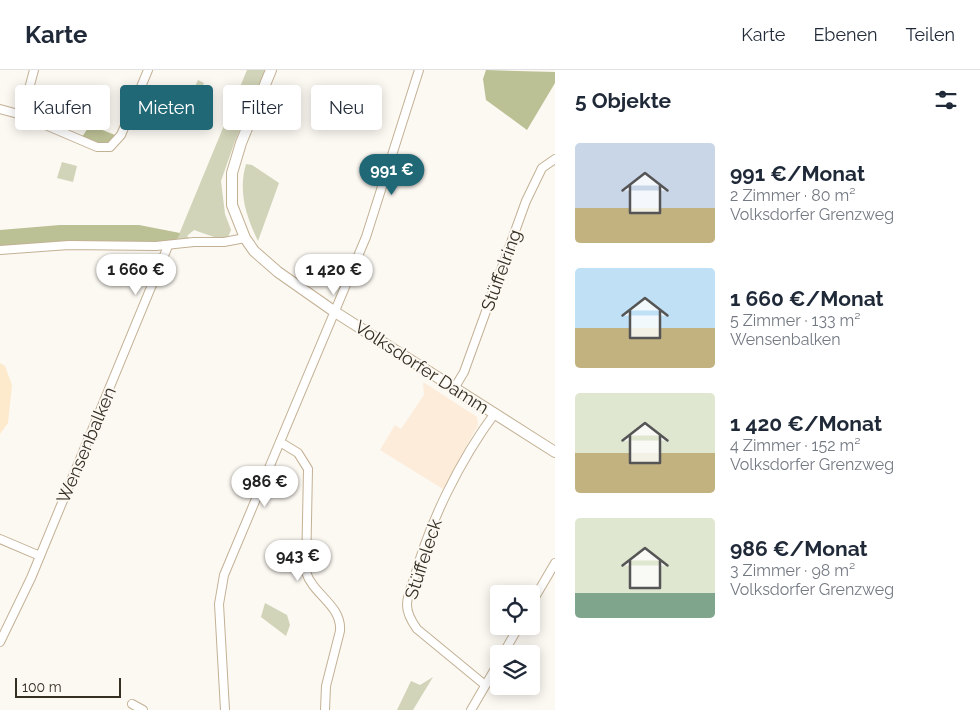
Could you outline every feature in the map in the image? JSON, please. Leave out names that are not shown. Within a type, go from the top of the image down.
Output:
[{"type":"main road","name":"Volksdorfer Damm","points":[[272,70],[233,164],[231,201],[244,238],[266,263],[335,312],[555,452]]},
{"type":"street","points":[[30,85],[34,70]]},
{"type":"street","points":[[57,130],[97,147],[110,147],[117,142],[122,132],[148,70]]},
{"type":"street","points":[[225,710],[219,595],[224,575],[366,238],[419,70]]},
{"type":"street","points":[[0,108],[15,113]]},
{"type":"street","name":"Stüffelring","points":[[455,387],[464,372],[526,201],[542,168],[555,159]]},
{"type":"street","points":[[0,250],[69,245],[168,246],[194,242],[224,242],[244,238]]},
{"type":"street","name":"Wensenbalken","points":[[0,642],[40,556],[168,246]]},
{"type":"street","name":"Stüffeleck","points":[[485,685],[417,629],[411,622],[407,603],[424,545],[438,512],[494,413]]},
{"type":"street","points":[[280,442],[303,458],[308,469],[306,572],[311,583],[331,604],[340,622],[340,631],[326,686],[326,710]]},
{"type":"street","points":[[0,539],[40,556]]},
{"type":"street","points":[[540,589],[555,563]]},
{"type":"street","points":[[471,710],[490,677]]},
{"type":"street","points":[[132,704],[143,710]]},
{"type":"shaded area","points":[[0,363],[5,366],[12,385],[8,423],[0,434]]},
{"type":"shaded area","points":[[423,382],[477,417],[478,425],[443,489],[380,450],[395,425],[401,429],[424,395]]},
{"type":"green space","points":[[247,70],[265,70],[259,85],[241,85]]},
{"type":"green space","points":[[486,70],[555,72],[555,83],[527,130],[486,100],[483,79]]},
{"type":"green space","points":[[198,80],[204,83],[203,85],[196,85]]},
{"type":"green space","points":[[223,128],[223,130],[240,130],[221,181],[225,214],[231,230],[228,237],[214,237],[194,230],[187,236],[194,242],[175,244]]},
{"type":"green space","points":[[87,130],[102,130],[120,137],[110,147],[80,140]]},
{"type":"green space","points":[[62,162],[77,166],[73,182],[57,178]]},
{"type":"green space","points":[[246,164],[252,165],[279,183],[258,241],[244,204],[243,184]]},
{"type":"green space","points":[[60,225],[139,225],[180,233],[175,244],[0,250],[0,230]]},
{"type":"green space","points":[[265,603],[287,615],[290,625],[286,636],[261,617]]},
{"type":"green space","points":[[433,677],[413,710],[397,710],[411,681],[420,685]]}]
